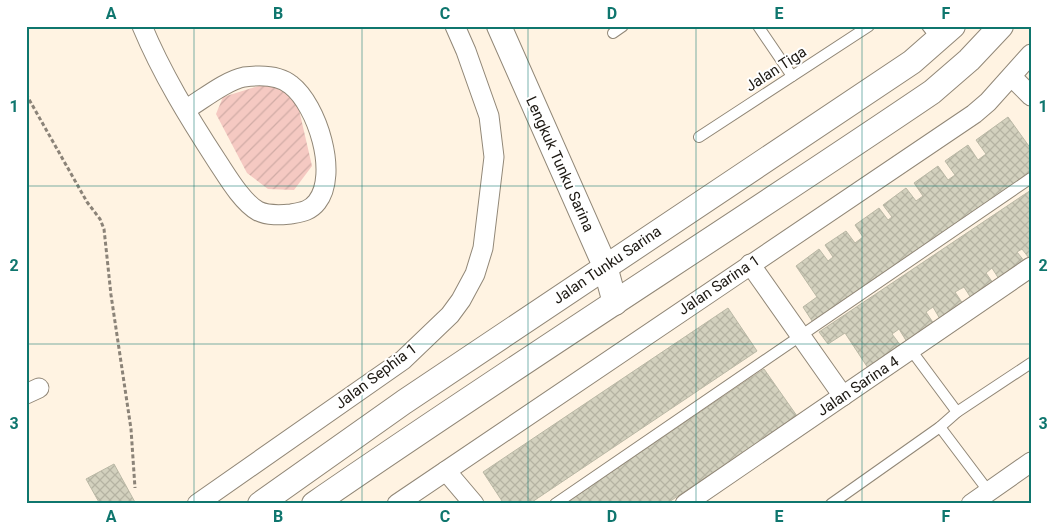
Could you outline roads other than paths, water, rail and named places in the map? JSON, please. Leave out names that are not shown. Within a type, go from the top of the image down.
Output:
[{"type":"street","points":[[142,26],[170,86],[185,110],[228,177],[248,204],[257,211],[272,215],[310,210],[317,202],[327,180],[324,148],[308,105],[292,85],[282,79],[262,76],[241,78],[185,110]]},
{"type":"street","name":"Jalan Sephia 1","points":[[197,504],[403,360],[450,315],[461,300],[475,274],[483,248],[494,157],[489,116],[470,60],[455,26]]},
{"type":"street","name":"Lengkuk Tunku Sarina","points":[[499,26],[605,266],[615,303]]},
{"type":"street","points":[[314,504],[435,420],[932,92],[969,60],[1001,26]]},
{"type":"street","name":"Jalan Tunku Sarina","points":[[260,504],[404,402],[912,62],[939,31]]},
{"type":"street","name":"Jalan Sarina 1","points":[[397,504],[974,114],[1012,78],[1031,54]]},
{"type":"street","points":[[1012,78],[1031,96]]},
{"type":"street","points":[[750,264],[843,396]]},
{"type":"street","name":"Jalan Sarina 4","points":[[685,504],[1031,267]]},
{"type":"street","points":[[971,504],[1031,462]]},
{"type":"street","points":[[446,471],[474,504]]},
{"type":"lane","points":[[614,33],[624,26]]},
{"type":"lane","points":[[758,26],[792,76]]},
{"type":"lane","name":"Jalan Tiga","points":[[699,137],[869,26]]},
{"type":"lane","points":[[555,504],[1031,178]]},
{"type":"lane","points":[[911,350],[957,412]]},
{"type":"lane","points":[[832,504],[940,427],[957,412],[1031,363]]},
{"type":"lane","points":[[940,427],[989,492]]}]
